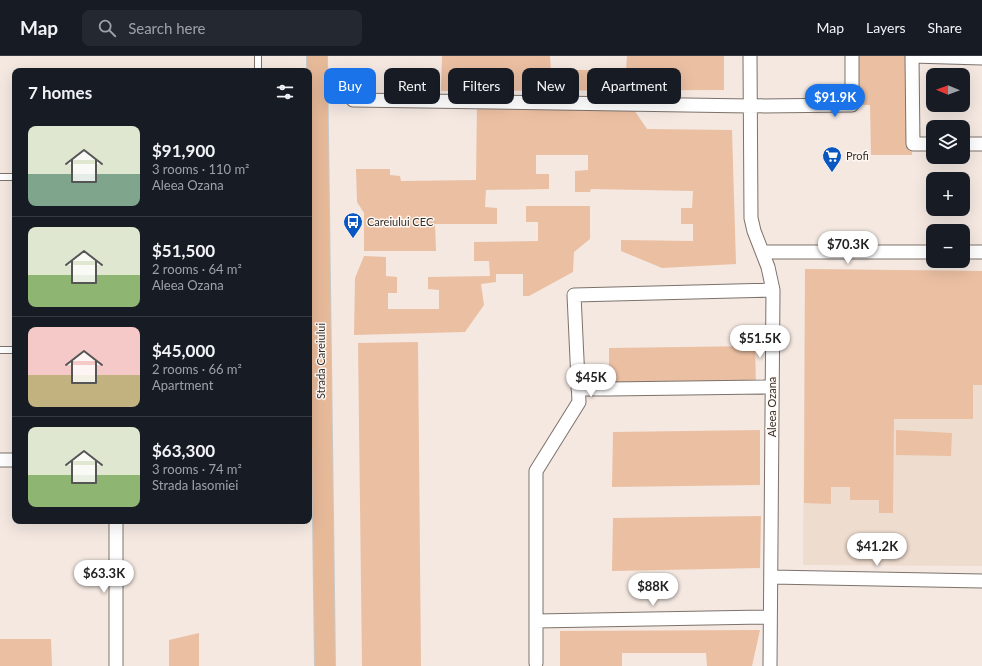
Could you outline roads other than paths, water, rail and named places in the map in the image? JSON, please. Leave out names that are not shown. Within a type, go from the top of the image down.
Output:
[{"type":"main road","name":"Strada Careiului","points":[[316,56],[314,247],[315,458],[325,666]]},
{"type":"street","name":"Aleea Ozana","points":[[750,56],[751,218],[754,231],[768,267],[773,290],[770,666]]},
{"type":"street","points":[[376,100],[750,106],[852,105],[852,56]]},
{"type":"street","points":[[926,144],[913,144],[912,56],[982,58]]},
{"type":"street","points":[[970,144],[982,144]]},
{"type":"street","points":[[763,252],[926,252]]},
{"type":"street","points":[[970,252],[982,252]]},
{"type":"street","points":[[536,663],[536,471],[579,402],[574,295],[773,290]]},
{"type":"street","points":[[578,389],[609,390],[772,387]]},
{"type":"street","points":[[0,460],[12,460]]},
{"type":"street","points":[[116,524],[116,666]]},
{"type":"street","points":[[771,577],[982,581]]},
{"type":"street","points":[[536,621],[770,617]]},
{"type":"lane","points":[[258,56],[258,68]]},
{"type":"lane","points":[[0,177],[12,177]]},
{"type":"lane","points":[[0,350],[12,350]]},
{"type":"place","name":"Profi","points":[[832,173]]},
{"type":"place","name":"Careiului CEC","points":[[353,239]]}]
